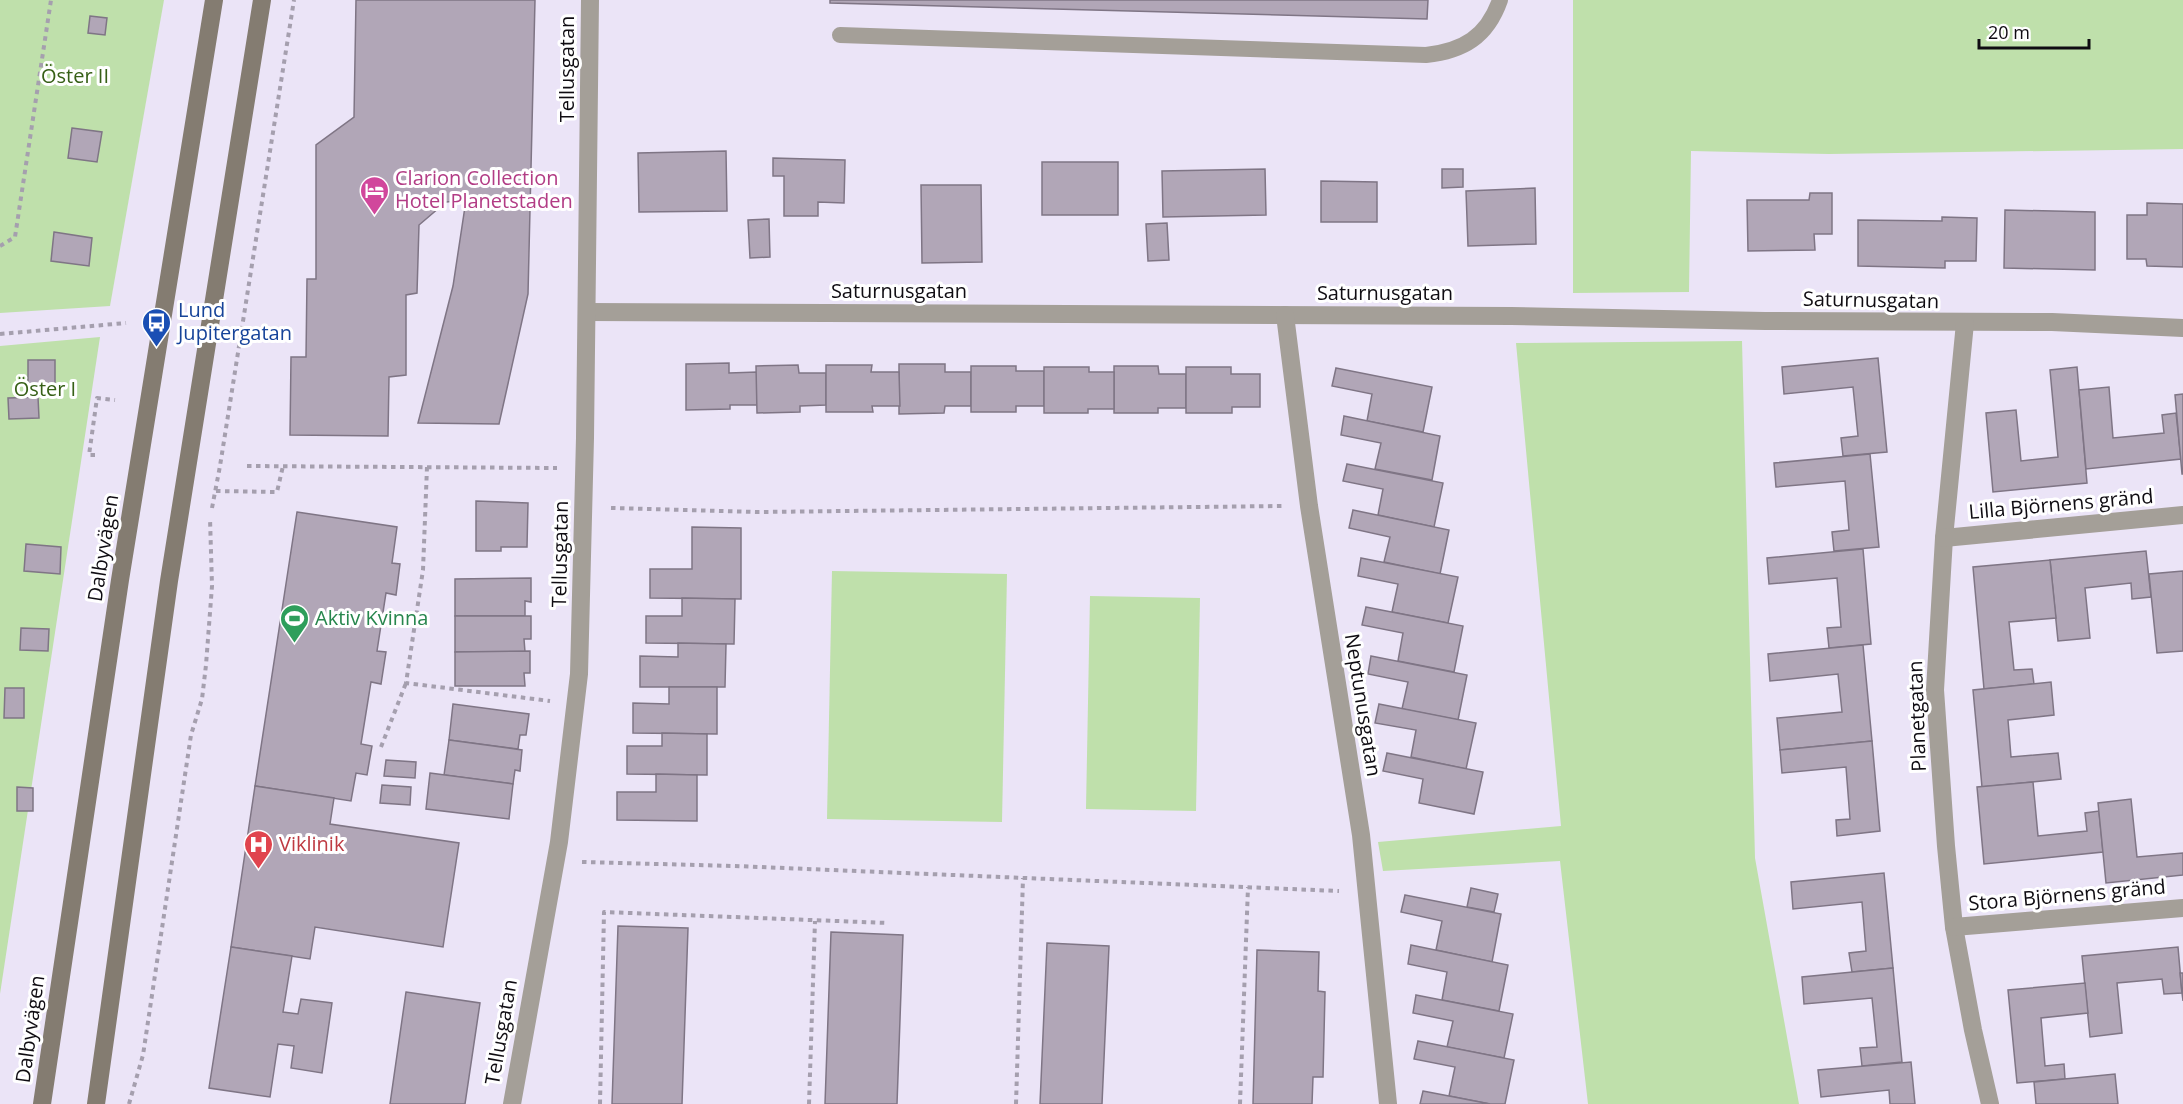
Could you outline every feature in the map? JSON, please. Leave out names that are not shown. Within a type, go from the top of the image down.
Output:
[{"type":"main road","name":"Dalbyvägen","points":[[42,1104],[118,591],[214,0]]},
{"type":"main road","points":[[96,1104],[169,581],[262,0]]},
{"type":"street","name":"Tellusgatan","points":[[512,1104],[555,862],[579,674],[584,508],[590,0]]},
{"type":"street","name":"Saturnusgatan","points":[[587,312],[2052,322],[2183,328]]},
{"type":"street","name":"Neptunusgatan","points":[[1285,315],[1309,506],[1361,835],[1388,1104]]},
{"type":"street","name":"Planetgatan","points":[[1965,323],[1944,538],[1935,690],[1954,927],[1972,1030],[1990,1104]]},
{"type":"street","name":"Lilla Björnens gränd","points":[[1944,538],[2183,515]]},
{"type":"street","name":"Stora Björnens gränd","points":[[1954,927],[2183,908]]},
{"type":"lane","points":[[840,35],[1426,55],[1445,53],[1477,38],[1487,26],[1500,0]]},
{"type":"path","points":[[0,246],[15,237],[51,0]]},
{"type":"path","points":[[129,1104],[143,1056],[191,735],[202,699],[212,586],[210,523],[294,0]]},
{"type":"path","points":[[0,334],[126,323]]},
{"type":"path","points":[[95,455],[89,455],[97,398],[116,400]]},
{"type":"path","points":[[247,466],[584,468]]},
{"type":"path","points":[[216,491],[277,492],[284,466]]},
{"type":"path","points":[[381,747],[406,683],[423,570],[427,467]]},
{"type":"path","points":[[584,508],[759,512],[1309,506]]},
{"type":"path","points":[[406,683],[576,705]]},
{"type":"path","points":[[555,862],[735,866],[1367,892]]},
{"type":"path","points":[[1016,1104],[1023,878]]},
{"type":"path","points":[[1240,1104],[1248,887]]},
{"type":"path","points":[[600,1104],[604,912],[888,923]]},
{"type":"path","points":[[809,1104],[815,921]]},
{"type":"green space","name":"Öster II","points":[[0,0],[164,0],[110,306],[0,313]]},
{"type":"green space","points":[[1573,0],[2183,0],[2183,149],[1829,154],[1691,151],[1689,292],[1573,293]]},
{"type":"green space","name":"Öster I","points":[[100,337],[0,994],[0,346]]},
{"type":"green space","points":[[1742,341],[1755,858],[1799,1104],[1588,1104],[1560,861],[1383,871],[1378,842],[1561,826],[1516,343]]},
{"type":"green space","points":[[832,571],[1007,574],[1002,822],[827,819]]},
{"type":"green space","points":[[1090,596],[1200,598],[1196,811],[1086,809]]},
{"type":"building","name":"Clarion Collection Hotel Planetstaden","points":[[356,0],[535,0],[528,294],[499,424],[418,423],[453,286],[466,200],[446,202],[419,225],[417,293],[406,295],[406,375],[389,377],[388,436],[290,435],[291,357],[306,357],[307,279],[316,279],[316,145],[354,117]]},
{"type":"building","points":[[830,0],[1428,0],[1427,19],[830,3]]},
{"type":"building","points":[[90,16],[107,18],[105,35],[88,33]]},
{"type":"building","points":[[72,128],[102,132],[97,162],[68,158]]},
{"type":"building","points":[[726,151],[727,211],[639,212],[638,153]]},
{"type":"building","points":[[773,158],[845,160],[844,203],[818,202],[818,216],[784,216],[784,176],[773,176]]},
{"type":"building","points":[[1042,162],[1118,162],[1118,215],[1042,215]]},
{"type":"building","points":[[1265,169],[1266,215],[1163,217],[1162,171]]},
{"type":"building","points":[[1442,169],[1463,169],[1463,187],[1442,188]]},
{"type":"building","points":[[1321,181],[1377,182],[1377,222],[1321,222]]},
{"type":"building","points":[[921,185],[981,185],[982,262],[922,263]]},
{"type":"building","points":[[1535,188],[1536,244],[1468,246],[1466,191]]},
{"type":"building","points":[[1810,193],[1832,193],[1832,234],[1814,234],[1815,250],[1748,251],[1747,200],[1809,200]]},
{"type":"building","points":[[2147,203],[2183,204],[2183,267],[2147,266],[2146,259],[2127,259],[2127,215],[2147,215]]},
{"type":"building","points":[[2005,210],[2095,212],[2095,270],[2004,268]]},
{"type":"building","points":[[1942,217],[1977,218],[1976,261],[1945,261],[1945,268],[1858,266],[1858,220],[1942,221]]},
{"type":"building","points":[[769,219],[770,257],[750,258],[748,220]]},
{"type":"building","points":[[1167,223],[1169,260],[1148,261],[1146,224]]},
{"type":"building","points":[[54,232],[92,238],[89,266],[51,261]]},
{"type":"building","points":[[1878,358],[1887,452],[1843,456],[1841,438],[1858,436],[1853,387],[1784,394],[1782,367]]},
{"type":"building","points":[[28,360],[55,360],[55,388],[28,389]]},
{"type":"building","points":[[729,363],[729,373],[757,372],[757,405],[730,405],[730,409],[686,410],[686,364]]},
{"type":"building","points":[[899,364],[945,364],[945,372],[971,372],[971,406],[945,406],[944,413],[899,414]]},
{"type":"building","points":[[798,365],[799,373],[826,373],[826,405],[800,406],[800,412],[757,413],[756,366]]},
{"type":"building","points":[[826,365],[872,365],[871,372],[899,372],[900,406],[872,406],[873,412],[826,412]]},
{"type":"building","points":[[971,366],[1016,366],[1016,371],[1044,371],[1044,406],[1016,406],[1016,412],[971,412]]},
{"type":"building","points":[[1114,366],[1158,366],[1159,374],[1186,374],[1186,408],[1158,408],[1158,413],[1114,413]]},
{"type":"building","points":[[1044,367],[1089,367],[1089,372],[1114,372],[1114,409],[1088,409],[1088,413],[1044,413]]},
{"type":"building","points":[[1186,367],[1231,367],[1231,374],[1260,374],[1260,407],[1232,407],[1232,413],[1186,413]]},
{"type":"building","points":[[2077,367],[2087,483],[1993,492],[1986,413],[2016,410],[2021,461],[2058,457],[2050,370]]},
{"type":"building","points":[[1336,368],[1432,387],[1423,432],[1367,421],[1372,394],[1332,386]]},
{"type":"building","points":[[2109,387],[2113,438],[2164,433],[2162,415],[2176,413],[2181,459],[2086,469],[2079,390]]},
{"type":"building","points":[[2183,394],[2183,474],[2182,474],[2175,395]]},
{"type":"building","points":[[38,397],[39,418],[9,419],[8,398]]},
{"type":"building","points":[[1344,416],[1440,436],[1432,480],[1375,469],[1381,443],[1341,435]]},
{"type":"building","points":[[1870,454],[1879,547],[1834,551],[1832,532],[1849,530],[1845,481],[1776,487],[1774,463]]},
{"type":"building","points":[[1347,464],[1443,483],[1434,527],[1378,515],[1383,489],[1343,481]]},
{"type":"building","points":[[476,501],[528,503],[527,547],[501,547],[501,551],[476,551]]},
{"type":"building","points":[[1353,510],[1449,530],[1440,574],[1384,562],[1390,537],[1349,528]]},
{"type":"building","points":[[297,512],[397,527],[392,563],[400,564],[396,595],[386,593],[377,651],[386,652],[381,684],[371,682],[361,744],[372,746],[367,775],[356,773],[351,801],[255,786]]},
{"type":"building","points":[[692,527],[741,528],[741,599],[650,598],[650,569],[692,569]]},
{"type":"building","points":[[26,544],[61,547],[60,574],[24,571]]},
{"type":"building","points":[[1863,549],[1871,644],[1829,648],[1827,628],[1841,627],[1837,578],[1769,584],[1767,558]]},
{"type":"building","points":[[2146,551],[2151,597],[2132,599],[2131,583],[2085,588],[2090,638],[2058,641],[2050,560]]},
{"type":"building","points":[[1361,558],[1458,577],[1448,623],[1392,612],[1398,584],[1358,576]]},
{"type":"building","points":[[2050,560],[2056,618],[2009,622],[2014,670],[2032,669],[2034,684],[1984,689],[1973,567]]},
{"type":"building","points":[[2183,571],[2183,651],[2157,653],[2149,574]]},
{"type":"building","points":[[531,578],[531,602],[525,601],[525,616],[455,616],[455,579]]},
{"type":"building","points":[[682,598],[735,599],[734,644],[646,643],[646,616],[682,616]]},
{"type":"building","points":[[1366,607],[1463,626],[1454,672],[1398,661],[1403,633],[1362,625]]},
{"type":"building","points":[[455,616],[531,616],[531,639],[524,639],[525,652],[455,652]]},
{"type":"building","points":[[21,628],[49,629],[48,651],[20,650]]},
{"type":"building","points":[[678,643],[726,644],[725,687],[640,687],[640,656],[678,657]]},
{"type":"building","points":[[1863,645],[1872,741],[1780,750],[1777,718],[1842,712],[1838,674],[1770,681],[1768,654]]},
{"type":"building","points":[[530,651],[530,673],[524,673],[525,686],[455,686],[455,652]]},
{"type":"building","points":[[1371,656],[1467,675],[1458,720],[1402,709],[1408,682],[1368,674]]},
{"type":"building","points":[[2051,682],[2054,715],[2008,720],[2011,757],[2058,753],[2061,779],[1982,787],[1973,690]]},
{"type":"building","points":[[669,687],[717,687],[717,734],[633,733],[633,703],[669,704]]},
{"type":"building","points":[[5,688],[24,688],[24,718],[4,718]]},
{"type":"building","points":[[453,704],[529,714],[526,735],[520,735],[518,749],[449,740]]},
{"type":"building","points":[[1379,704],[1476,723],[1466,769],[1411,757],[1416,730],[1375,723]]},
{"type":"building","points":[[662,733],[707,734],[707,775],[627,774],[627,746],[662,746]]},
{"type":"building","points":[[449,740],[522,750],[520,771],[515,770],[513,784],[444,775]]},
{"type":"building","points":[[1872,741],[1880,831],[1837,836],[1836,820],[1850,819],[1846,767],[1782,773],[1780,750]]},
{"type":"building","points":[[1387,753],[1483,772],[1474,814],[1419,803],[1423,779],[1383,771]]},
{"type":"building","points":[[386,760],[416,762],[415,778],[384,776]]},
{"type":"building","points":[[430,773],[513,784],[509,819],[426,809]]},
{"type":"building","points":[[656,774],[697,775],[697,821],[617,820],[617,792],[656,792]]},
{"type":"building","points":[[2033,782],[2038,836],[2087,831],[2085,813],[2099,811],[2103,852],[1984,864],[1977,787]]},
{"type":"building","points":[[382,785],[411,787],[410,805],[380,803]]},
{"type":"building","points":[[255,786],[334,798],[330,824],[459,843],[443,947],[315,927],[310,959],[231,947]]},
{"type":"building","points":[[17,787],[33,788],[33,811],[17,811]]},
{"type":"building","points":[[2131,799],[2137,857],[2183,853],[2183,875],[2106,883],[2098,803]]},
{"type":"building","points":[[1884,873],[1893,968],[1852,972],[1849,953],[1866,951],[1862,902],[1793,909],[1791,882]]},
{"type":"building","points":[[1471,888],[1498,894],[1494,912],[1467,907]]},
{"type":"building","points":[[1405,895],[1501,914],[1492,962],[1436,950],[1442,921],[1401,912]]},
{"type":"building","points":[[618,926],[688,928],[682,1104],[612,1104]]},
{"type":"building","points":[[831,932],[903,935],[897,1104],[825,1104]]},
{"type":"building","points":[[1047,943],[1109,946],[1102,1104],[1040,1104]]},
{"type":"building","points":[[1411,945],[1508,965],[1499,1011],[1442,1000],[1447,972],[1408,964]]},
{"type":"building","points":[[231,947],[292,956],[283,1012],[298,1014],[301,999],[332,1003],[322,1073],[291,1068],[294,1046],[278,1044],[270,1097],[209,1088]]},
{"type":"building","points":[[2178,947],[2182,993],[2164,994],[2162,979],[2117,983],[2122,1033],[2090,1037],[2082,956]]},
{"type":"building","points":[[1257,950],[1319,952],[1318,991],[1325,992],[1323,1077],[1313,1077],[1312,1104],[1253,1104]]},
{"type":"building","points":[[1893,968],[1902,1062],[1862,1066],[1860,1048],[1877,1047],[1872,998],[1804,1004],[1802,977]]},
{"type":"building","points":[[2180,973],[2183,973],[2183,1001],[2182,993]]},
{"type":"building","points":[[2085,983],[2088,1013],[2041,1018],[2045,1066],[2064,1064],[2065,1079],[2017,1083],[2008,990]]},
{"type":"building","points":[[406,992],[480,1003],[465,1104],[390,1104]]},
{"type":"building","points":[[1416,995],[1513,1014],[1504,1058],[1447,1047],[1453,1021],[1413,1013]]},
{"type":"building","points":[[1418,1041],[1514,1060],[1505,1104],[1490,1104],[1449,1096],[1455,1067],[1414,1059]]},
{"type":"building","points":[[1911,1062],[1915,1104],[1890,1104],[1889,1090],[1821,1097],[1818,1070]]},
{"type":"building","points":[[2115,1074],[2118,1104],[2036,1104],[2034,1082]]},
{"type":"building","points":[[1423,1091],[1449,1096],[1490,1104],[1420,1104]]},
{"type":"place","name":"Clarion Collection Hotel Planetstaden","points":[[374,216]]},
{"type":"place","name":"Lund Jupitergatan","points":[[157,348]]},
{"type":"place","name":"Aktiv Kvinna","points":[[294,644]]},
{"type":"place","name":"Viklinik","points":[[258,870]]}]
